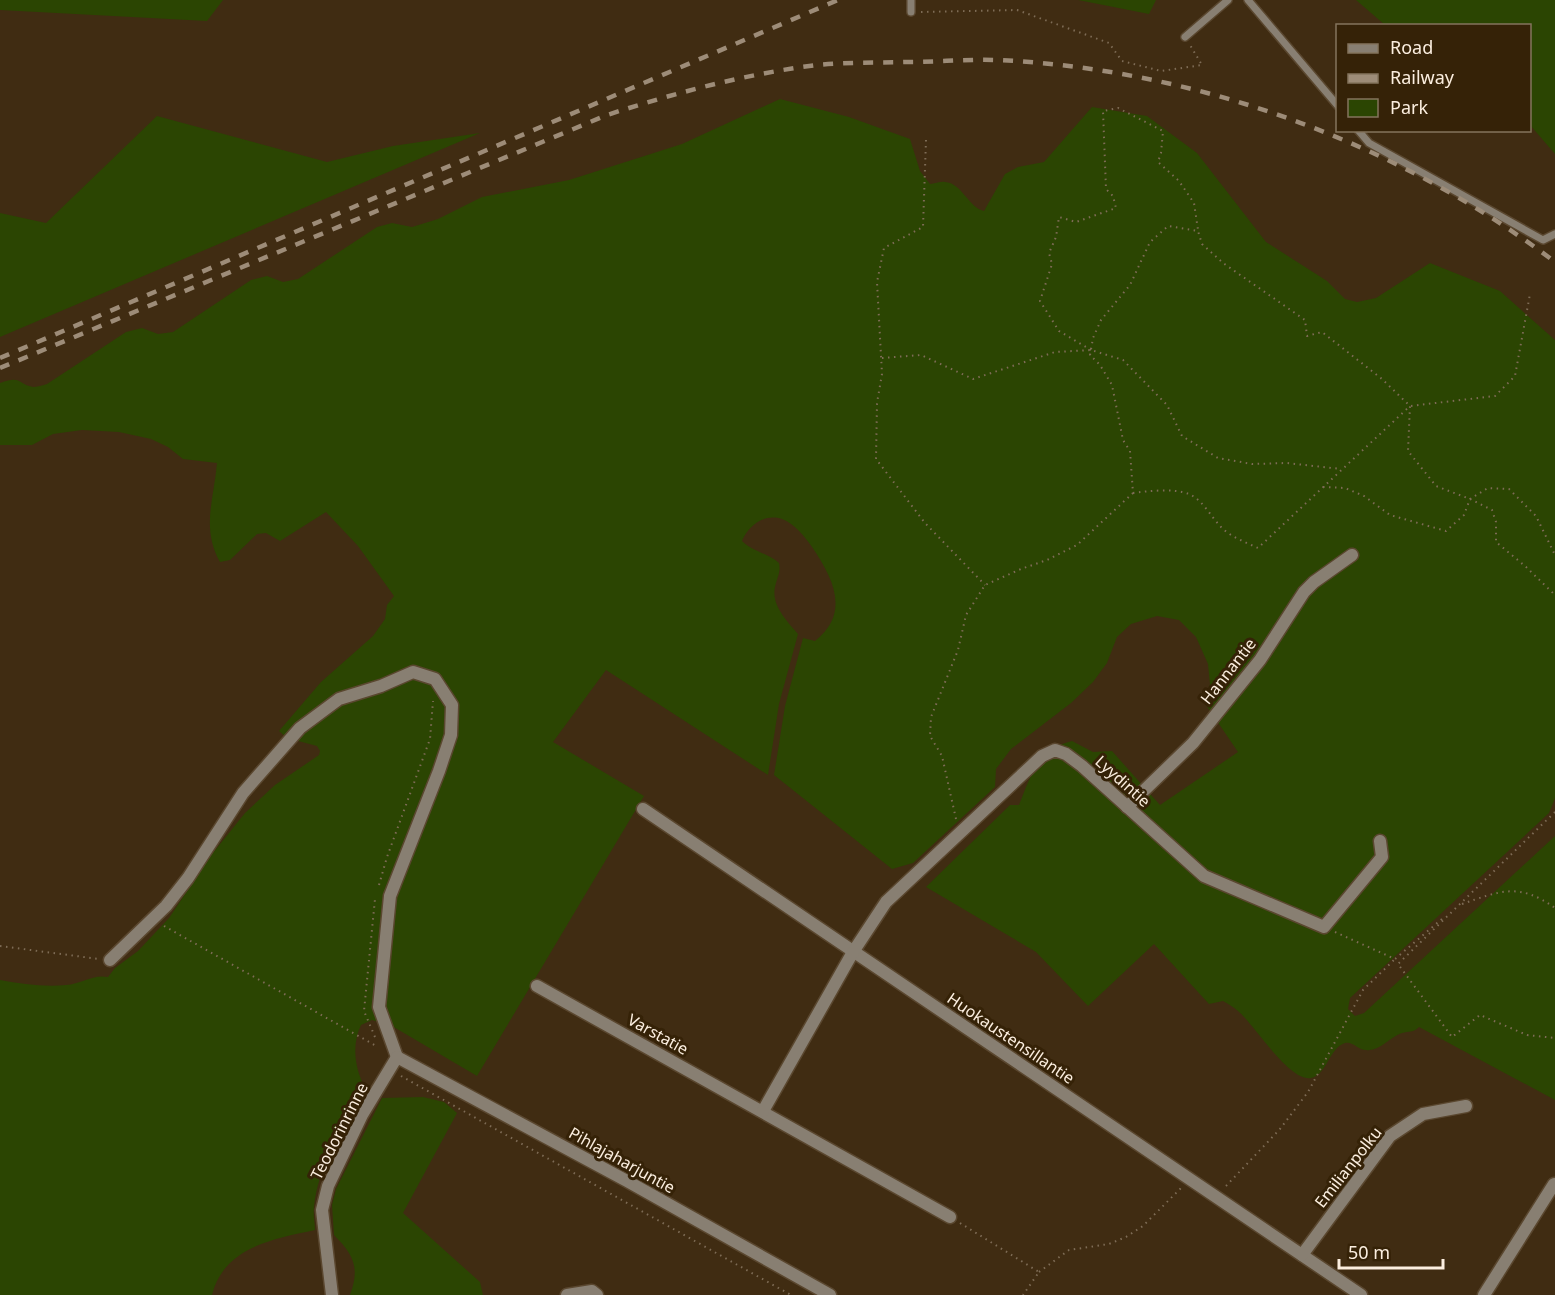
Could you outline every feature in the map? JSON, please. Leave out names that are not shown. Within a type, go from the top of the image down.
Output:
[{"type":"street","name":"Hannantie","points":[[1127,807],[1193,743],[1260,660],[1304,592],[1314,582],[1352,555]]},
{"type":"street","points":[[110,960],[152,919],[188,878],[243,793],[300,728],[339,699],[381,686],[413,672],[435,679],[452,705],[451,735],[390,896],[379,1007],[393,1062]]},
{"type":"street","name":"Lyydintie","points":[[853,952],[886,902],[1042,756],[1055,750],[1066,754],[1082,766],[1204,876],[1324,927]]},
{"type":"street","name":"Huokaustensillantie","points":[[643,809],[1218,1196],[1361,1295]]},
{"type":"street","points":[[1324,927],[1382,857],[1380,841]]},
{"type":"street","points":[[763,1111],[853,952]]},
{"type":"street","name":"Varstatie","points":[[537,986],[950,1217]]},
{"type":"street","name":"Teodorinrinne","points":[[332,1295],[322,1210],[326,1194],[362,1115],[393,1062]]},
{"type":"street","name":"Pihlajaharjuntie","points":[[393,1062],[627,1181],[830,1295]]},
{"type":"street","name":"Emilianpolku","points":[[1302,1255],[1390,1136],[1424,1114],[1467,1106]]},
{"type":"street","points":[[1484,1295],[1554,1184]]},
{"type":"street","points":[[567,1295],[592,1291],[597,1295]]},
{"type":"lane","points":[[911,0],[911,12]]},
{"type":"lane","points":[[1185,37],[1228,0]]},
{"type":"lane","points":[[1248,0],[1336,104]]},
{"type":"lane","points":[[1360,132],[1369,143],[1543,240],[1555,234]]},
{"type":"path","points":[[911,12],[1017,10],[1109,43],[1122,61],[1161,71],[1202,65],[1185,37]]},
{"type":"path","points":[[1341,469],[1287,463],[1252,464],[1218,458],[1182,436],[1167,405],[1123,360],[1091,350],[1059,331],[1040,301],[1052,264],[1049,253],[1056,237],[1059,217],[1076,222],[1116,208],[1113,196],[1106,189],[1103,111],[1118,108],[1163,132],[1158,162],[1179,182],[1194,203],[1202,244],[1224,263],[1305,320],[1307,336],[1322,332],[1382,379],[1410,406],[1408,451],[1436,486],[1492,510],[1496,522],[1497,542],[1555,595]]},
{"type":"path","points":[[927,141],[923,227],[884,248],[877,282],[882,374],[877,403],[876,459],[925,523],[985,585]]},
{"type":"path","points":[[1133,493],[1130,451],[1123,440],[1112,385],[1100,365],[1090,355],[1091,350],[1101,320],[1130,285],[1150,242],[1168,226],[1198,231]]},
{"type":"path","points":[[958,834],[942,756],[930,736],[931,717],[958,650],[966,615],[985,585],[1077,545],[1133,493],[1155,490],[1189,494],[1211,513],[1221,528],[1235,538],[1258,548],[1410,406],[1495,396],[1515,376],[1530,294]]},
{"type":"path","points":[[882,358],[921,355],[973,379],[1055,352],[1091,350]]},
{"type":"path","points":[[1323,487],[1345,488],[1364,496],[1390,515],[1446,531],[1464,515],[1470,499],[1488,488],[1509,489],[1536,516],[1555,555]]},
{"type":"path","points":[[379,885],[430,739],[435,679]]},
{"type":"path","points":[[1555,812],[1398,964],[1452,1037],[1480,1014],[1527,1035],[1555,1038]]},
{"type":"path","points":[[1218,1196],[1280,1129],[1308,1092],[1363,990],[1395,959],[1459,905],[1494,893],[1516,890],[1543,899],[1555,908]]},
{"type":"path","points":[[152,919],[379,1047],[364,1011],[377,895]]},
{"type":"path","points":[[1324,927],[1395,959]]},
{"type":"path","points":[[0,946],[110,960]]},
{"type":"path","points":[[393,1062],[404,1078],[791,1295]]},
{"type":"path","points":[[1023,1295],[1039,1272],[1069,1250],[1109,1244],[1143,1226],[1191,1178]]},
{"type":"path","points":[[950,1217],[1039,1272]]},
{"type":"green space","points":[[0,0],[223,0],[207,21],[0,10]]},
{"type":"green space","points":[[1078,0],[1156,0],[1149,14]]},
{"type":"green space","points":[[1356,0],[1555,0],[1555,154],[1531,126],[1531,24],[1384,24]]},
{"type":"green space","points":[[780,99],[849,117],[910,139],[920,171],[930,184],[951,183],[978,209],[984,211],[1005,174],[1018,167],[1044,162],[1092,107],[1147,116],[1197,153],[1266,242],[1327,281],[1345,299],[1357,302],[1376,298],[1430,263],[1500,291],[1555,340],[1555,798],[1549,813],[1350,998],[1348,1009],[1355,1016],[1364,1013],[1555,836],[1555,1100],[1419,1027],[1402,1033],[1371,1050],[1363,1050],[1351,1043],[1345,1043],[1335,1050],[1325,1067],[1316,1076],[1302,1077],[1282,1062],[1235,1008],[1223,1001],[1209,1004],[1154,944],[1088,1006],[1036,952],[926,887],[1010,805],[1019,805],[1037,765],[1051,750],[1060,745],[1072,741],[1093,752],[1112,751],[1160,805],[1238,752],[1204,702],[1210,684],[1208,664],[1196,637],[1179,620],[1157,616],[1131,624],[1117,637],[1107,663],[1093,682],[1071,703],[1011,749],[996,769],[995,787],[913,863],[892,869],[774,775],[785,706],[803,638],[815,641],[826,630],[833,619],[835,595],[832,583],[820,559],[799,531],[782,519],[769,518],[763,519],[748,530],[742,541],[779,563],[775,600],[789,624],[798,634],[779,704],[768,775],[606,670],[553,742],[644,796],[477,1076],[392,1026],[372,1020],[361,1025],[355,1049],[359,1074],[366,1090],[334,1146],[321,1176],[314,1207],[315,1230],[267,1242],[239,1256],[227,1266],[218,1279],[212,1295],[0,1295],[0,980],[58,986],[97,977],[108,977],[115,968],[138,951],[169,918],[212,854],[245,813],[275,785],[319,755],[320,751],[317,746],[287,738],[279,731],[321,682],[373,636],[385,619],[387,605],[394,596],[358,546],[326,512],[280,541],[266,533],[257,534],[230,560],[220,562],[214,549],[210,525],[217,463],[183,459],[168,447],[151,439],[119,432],[82,430],[53,434],[32,445],[0,445],[0,383],[16,380],[33,387],[47,384],[126,332],[142,328],[158,334],[173,332],[251,280],[267,276],[283,282],[298,279],[377,227],[392,223],[412,227],[438,219],[482,197],[569,180],[682,144]]},
{"type":"green space","points":[[157,116],[327,162],[393,146],[480,133],[0,337],[0,213],[46,223]]},
{"type":"green space","points":[[423,1097],[444,1102],[457,1113],[403,1213],[480,1282],[483,1295],[350,1295],[355,1269],[346,1249],[334,1235],[332,1205],[336,1189],[382,1098]]},
{"type":"railway","points":[[0,358],[838,0]]},
{"type":"railway","points":[[0,368],[607,115],[658,99],[737,79],[828,64],[997,60],[1071,66],[1146,78],[1219,96],[1291,119],[1361,148],[1429,181],[1494,219],[1555,262]]}]
